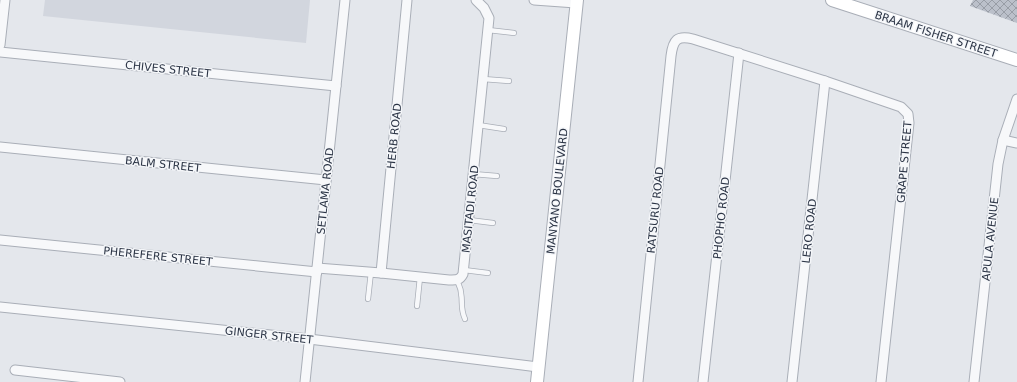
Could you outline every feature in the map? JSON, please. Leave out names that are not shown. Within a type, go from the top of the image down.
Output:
[{"type":"street","points":[[0,45],[5,0]]},
{"type":"street","name":"SETLAMA ROAD","points":[[305,382],[345,0]]},
{"type":"street","name":"HERB ROAD","points":[[381,273],[407,0]]},
{"type":"street","name":"MASITADI ROAD","points":[[457,280],[462,276],[464,270],[489,18],[484,8],[476,0]]},
{"type":"street","points":[[534,0],[576,2]]},
{"type":"street","name":"BRAAM FISHER STREET","points":[[832,0],[1017,60]]},
{"type":"street","name":"MANYANO BOULEVARD","points":[[537,382],[576,2]]},
{"type":"street","name":"GRAPE STREET","points":[[678,39],[684,37],[693,39],[826,81],[901,107],[908,114],[909,122],[882,382]]},
{"type":"street","name":"RATSURU ROAD","points":[[638,382],[670,63],[673,45],[678,39]]},
{"type":"street","name":"CHIVES STREET","points":[[0,52],[336,86]]},
{"type":"street","name":"PHOPHO ROAD","points":[[703,382],[739,53]]},
{"type":"street","name":"LERO ROAD","points":[[792,382],[826,81]]},
{"type":"street","name":"APULA AVENUE","points":[[974,382],[995,187],[1003,140],[1017,99]]},
{"type":"street","points":[[1003,140],[1017,143]]},
{"type":"street","name":"BALM STREET","points":[[0,147],[326,180]]},
{"type":"street","name":"PHEREFERE STREET","points":[[0,240],[317,270]]},
{"type":"street","points":[[317,270],[371,272],[457,280]]},
{"type":"street","name":"GINGER STREET","points":[[0,307],[309,339],[538,367]]},
{"type":"street","points":[[15,370],[73,379],[120,382]]},
{"type":"lane","points":[[488,30],[514,33]]},
{"type":"lane","points":[[483,79],[509,81]]},
{"type":"lane","points":[[478,125],[504,129]]},
{"type":"lane","points":[[473,174],[497,176]]},
{"type":"lane","points":[[469,220],[493,223]]},
{"type":"lane","points":[[464,270],[488,273]]},
{"type":"lane","points":[[368,299],[371,272]]},
{"type":"lane","points":[[417,306],[420,277]]},
{"type":"lane","points":[[457,280],[462,294],[462,313],[465,319]]},
{"type":"shaded area","points":[[45,0],[310,0],[306,43],[43,16]]},
{"type":"building","points":[[973,0],[1017,0],[1017,23],[970,6]]}]
